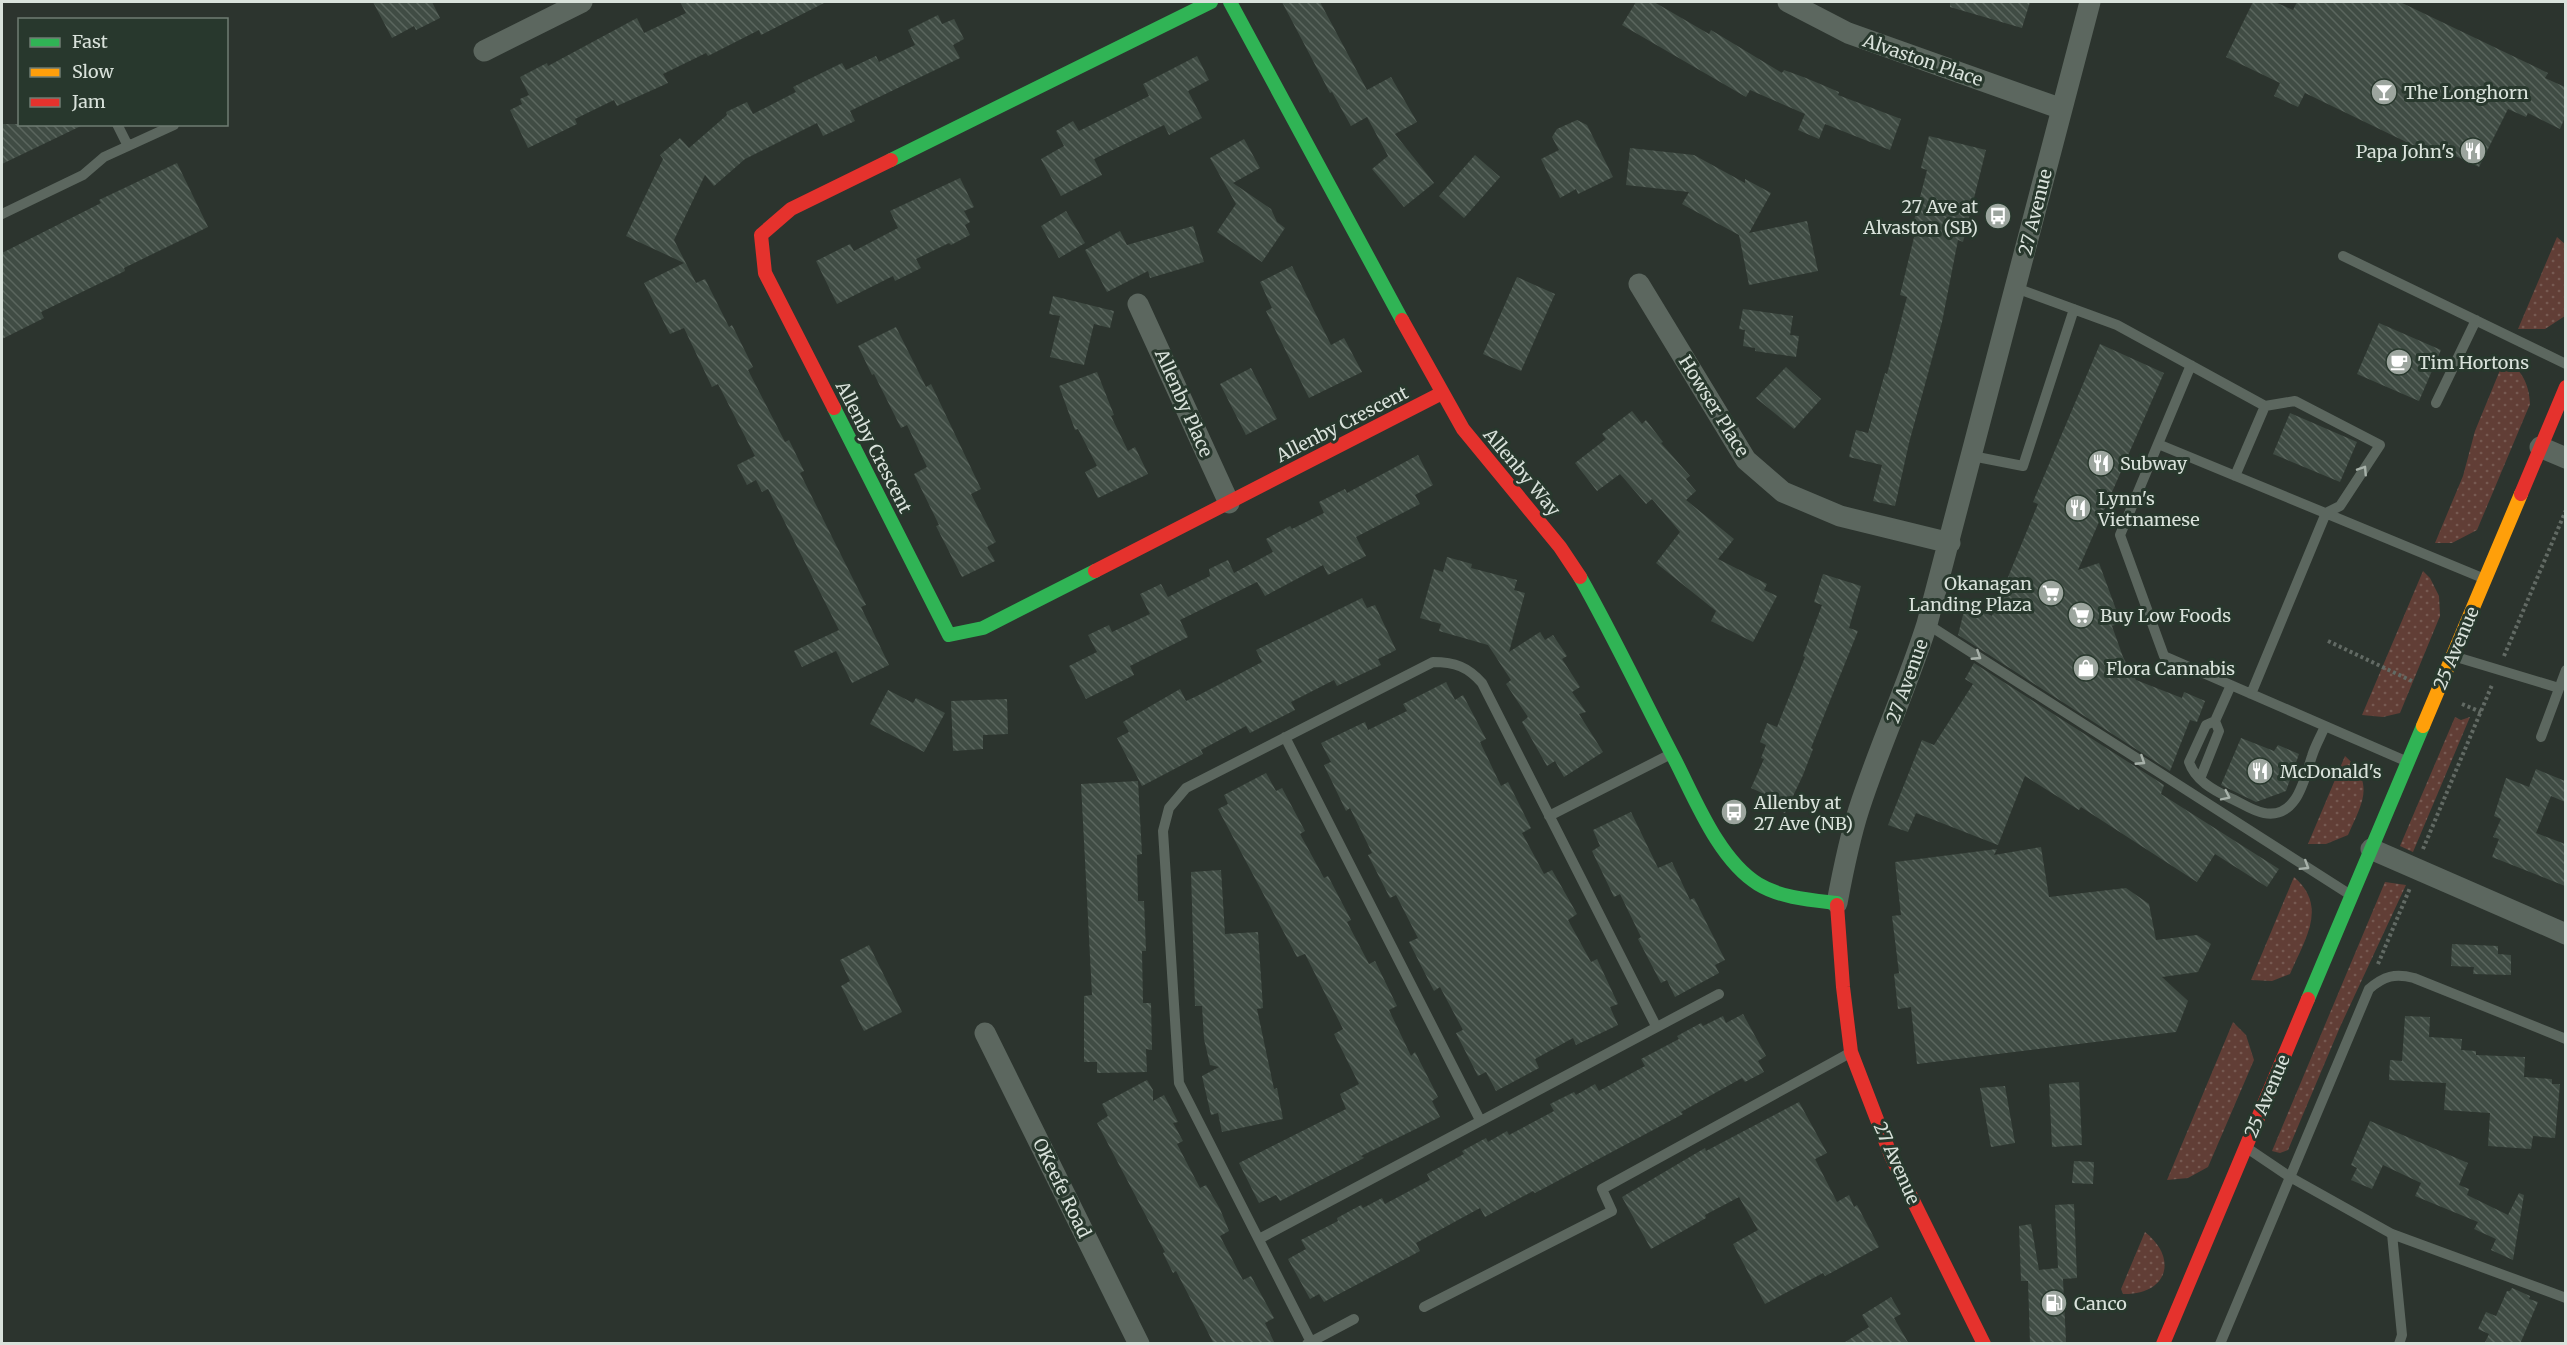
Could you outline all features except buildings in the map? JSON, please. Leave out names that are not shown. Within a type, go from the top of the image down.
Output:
[{"type":"street","points":[[484,51],[582,2]]},
{"type":"street","name":"Allenby Crescent","points":[[1211,2],[791,209],[761,235],[765,273],[949,635],[983,628],[1442,393]]},
{"type":"street","name":"Allenby Way","points":[[1230,2],[1442,393],[1463,429],[1533,512],[1570,563],[1604,620],[1706,820],[1727,856],[1740,871],[1760,886],[1799,899],[1837,903]]},
{"type":"street","name":"Alvaston Place","points":[[1788,2],[1848,33],[2062,109]]},
{"type":"street","name":"27 Avenue","points":[[1984,1344],[1891,1156],[1851,1053],[1843,987],[1837,903],[1847,847],[1859,807],[1911,676],[1950,543],[2090,2]]},
{"type":"street","name":"Howser Place","points":[[1639,284],[1746,460],[1783,492],[1840,516],[1950,543]]},
{"type":"street","name":"Allenby Place","points":[[1138,304],[1229,502]]},
{"type":"street","name":"25 Avenue","points":[[2163,1344],[2565,387]]},
{"type":"street","points":[[2540,447],[2565,458]]},
{"type":"street","points":[[2371,849],[2565,934]]},
{"type":"street","name":"OKeefe Road","points":[[984,1033],[1139,1344]]},
{"type":"lane","points":[[118,126],[128,146]]},
{"type":"lane","points":[[2,214],[83,175],[104,157],[172,126]]},
{"type":"lane","points":[[2343,256],[2565,364]]},
{"type":"lane","points":[[2016,288],[2117,325],[2265,406],[2295,401],[2380,445],[2340,506],[2326,513],[2251,694]]},
{"type":"lane","points":[[1972,456],[2023,466],[2074,309]]},
{"type":"lane","points":[[2436,404],[2476,320]]},
{"type":"lane","points":[[2191,365],[2120,535],[2164,656],[2408,762]]},
{"type":"lane","points":[[2235,476],[2265,406]]},
{"type":"lane","points":[[2158,444],[2485,579]]},
{"type":"lane","points":[[1927,624],[2352,896]]},
{"type":"lane","points":[[2453,656],[2559,688]]},
{"type":"lane","points":[[1354,1319],[1309,1343],[1179,1083],[1164,831],[1169,808],[1186,788],[1433,662],[1461,665],[1472,672],[1482,683],[1656,1026]]},
{"type":"lane","points":[[2541,737],[2565,670]]},
{"type":"lane","points":[[2200,779],[2219,731],[2215,722],[2230,685]]},
{"type":"lane","points":[[2215,722],[2206,725],[2191,754],[2189,762],[2192,771],[2215,790],[2262,813],[2278,813],[2292,805],[2302,789],[2325,726]]},
{"type":"lane","points":[[1285,737],[1480,1120]]},
{"type":"lane","points":[[1549,816],[1672,753]]},
{"type":"lane","points":[[2220,1344],[2369,989],[2381,979],[2397,974],[2414,978],[2565,1039]]},
{"type":"lane","points":[[1259,1239],[1719,994]]},
{"type":"lane","points":[[1424,1307],[1612,1211],[1602,1189],[1851,1053]]},
{"type":"lane","points":[[2246,1147],[2290,1177],[2391,1234],[2565,1298]]},
{"type":"lane","points":[[2391,1234],[2402,1335],[2399,1344]]},
{"type":"path","points":[[2369,989],[2426,841],[2565,510]]},
{"type":"path","points":[[2328,641],[2481,712]]},
{"type":"shaded area","points":[[2557,237],[2565,244],[2565,316],[2545,329],[2518,329]]},
{"type":"shaded area","points":[[2505,358],[2524,378],[2530,404],[2477,530],[2452,543],[2435,543],[2463,476],[2475,431]]},
{"type":"shaded area","points":[[2423,571],[2430,578],[2439,596],[2440,616],[2400,713],[2383,717],[2362,715]]},
{"type":"shaded area","points":[[2455,717],[2461,720],[2470,717],[2413,852],[2400,846]]},
{"type":"shaded area","points":[[2345,756],[2361,776],[2363,794],[2358,813],[2348,835],[2326,844],[2308,844]]},
{"type":"shaded area","points":[[2294,877],[2304,888],[2310,900],[2312,912],[2307,936],[2290,974],[2272,981],[2251,980]]},
{"type":"shaded area","points":[[2385,882],[2406,885],[2340,1027],[2288,1150],[2280,1153],[2272,1151]]},
{"type":"shaded area","points":[[2233,1022],[2246,1035],[2254,1060],[2208,1167],[2188,1178],[2167,1180]]},
{"type":"shaded area","points":[[2145,1232],[2156,1242],[2162,1253],[2165,1264],[2163,1274],[2150,1289],[2123,1294],[2121,1289]]},
{"type":"traffic: fast","points":[[891,160],[1211,2]]},
{"type":"traffic: fast","points":[[1230,2],[1402,320]]},
{"type":"traffic: fast","points":[[834,408],[949,635],[983,628],[1095,571]]},
{"type":"traffic: fast","points":[[1580,577],[1617,645],[1709,828],[1731,860],[1744,873],[1767,889],[1786,895],[1837,903],[1837,905]]},
{"type":"traffic: fast","points":[[2308,999],[2423,726]]},
{"type":"traffic: slow","points":[[2423,726],[2521,494]]},
{"type":"traffic: jam","points":[[834,408],[765,273],[761,235],[791,209],[891,160]]},
{"type":"traffic: jam","points":[[1402,320],[1463,429],[1560,547],[1580,577]]},
{"type":"traffic: jam","points":[[2521,494],[2566,387]]},
{"type":"traffic: jam","points":[[1095,571],[1442,393]]},
{"type":"traffic: jam","points":[[1837,905],[1843,987],[1851,1052],[1891,1156],[1984,1344]]},
{"type":"traffic: jam","points":[[2163,1344],[2308,999]]},
{"type":"place","name":"The Longhorn","points":[[2384,92]]},
{"type":"place","name":"Papa John's","points":[[2473,151]]},
{"type":"place","name":"27 Ave at Alvaston (SB)","points":[[1998,216]]},
{"type":"place","name":"Tim Hortons","points":[[2399,362]]},
{"type":"place","name":"Subway","points":[[2101,463]]},
{"type":"place","name":"Lynn's Vietnamese","points":[[2078,508]]},
{"type":"place","name":"Okanagan Landing Plaza","points":[[2051,593]]},
{"type":"place","name":"Buy Low Foods","points":[[2081,615]]},
{"type":"place","name":"Flora Cannabis","points":[[2086,668]]},
{"type":"place","name":"McDonald's","points":[[2260,771]]},
{"type":"place","name":"Allenby at 27 Ave (NB)","points":[[1734,812]]},
{"type":"place","name":"Canco","points":[[2054,1303]]}]
